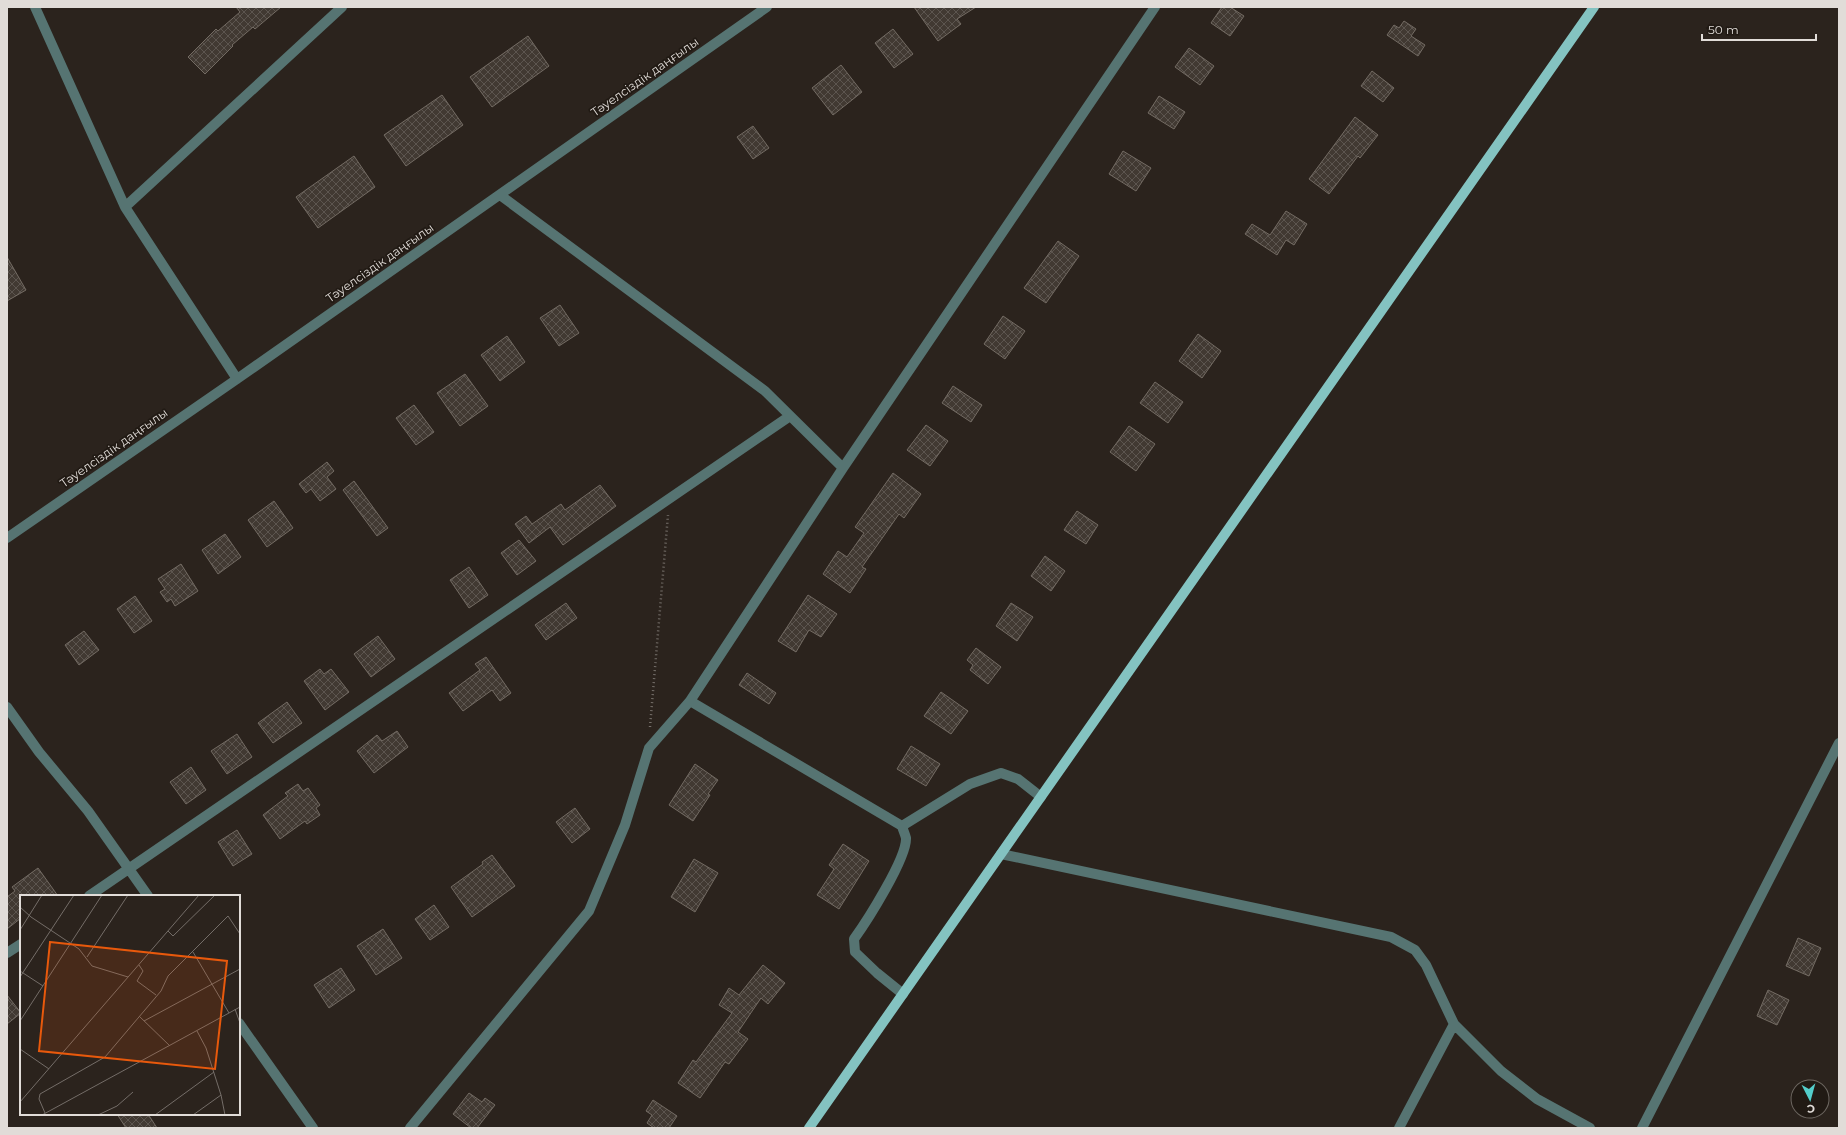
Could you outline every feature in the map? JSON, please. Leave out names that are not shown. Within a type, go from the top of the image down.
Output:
[{"type":"main road","points":[[809,1128],[1594,7]]},
{"type":"street","points":[[35,7],[125,207],[237,379]]},
{"type":"street","points":[[125,207],[342,7]]},
{"type":"street","name":"Тәуелсіздік даңғылы","points":[[7,538],[237,379],[767,7]]},
{"type":"street","points":[[410,1128],[589,911],[625,825],[648,748],[690,701],[843,468],[1155,7]]},
{"type":"street","points":[[500,195],[765,392],[843,468]]},
{"type":"street","points":[[90,895],[790,416]]},
{"type":"street","points":[[690,701],[902,826],[906,838],[900,861],[854,939],[855,952],[877,974],[902,994]]},
{"type":"street","points":[[7,707],[39,752],[88,811],[147,895]]},
{"type":"street","points":[[1642,1128],[1839,743]]},
{"type":"street","points":[[902,826],[970,784],[1001,773],[1018,779],[1040,797]]},
{"type":"street","points":[[1001,854],[1391,937],[1415,950],[1426,965],[1454,1024],[1501,1071],[1537,1099],[1590,1128]]},
{"type":"street","points":[[7,953],[20,945]]},
{"type":"street","points":[[240,1024],[313,1128]]},
{"type":"street","points":[[1399,1128],[1454,1024]]},
{"type":"path","points":[[648,748],[669,500]]},
{"type":"building","points":[[236,7],[281,7],[255,29],[253,27],[232,45],[233,46],[205,74],[188,57],[216,29],[218,31],[240,12]]},
{"type":"building","points":[[914,7],[976,7],[957,19],[961,24],[938,41]]},
{"type":"building","points":[[1222,7],[1230,7],[1244,16],[1230,36],[1211,23]]},
{"type":"building","points":[[1404,21],[1416,29],[1411,36],[1425,45],[1418,56],[1387,35],[1394,25],[1399,28]]},
{"type":"building","points":[[893,29],[913,54],[894,68],[875,43]]},
{"type":"building","points":[[528,36],[549,66],[492,107],[470,77]]},
{"type":"building","points":[[1189,48],[1214,66],[1200,85],[1175,67]]},
{"type":"building","points":[[841,65],[862,92],[833,115],[812,88]]},
{"type":"building","points":[[1372,71],[1394,88],[1383,102],[1361,86]]},
{"type":"building","points":[[442,95],[463,125],[406,166],[384,135]]},
{"type":"building","points":[[1159,96],[1185,112],[1174,129],[1148,113]]},
{"type":"building","points":[[1355,117],[1378,135],[1360,158],[1358,156],[1329,194],[1309,179]]},
{"type":"building","points":[[753,126],[769,148],[753,159],[737,137]]},
{"type":"building","points":[[1123,151],[1151,168],[1136,191],[1109,174]]},
{"type":"building","points":[[354,156],[375,187],[318,228],[296,197]]},
{"type":"building","points":[[1286,211],[1307,224],[1294,245],[1286,240],[1277,255],[1245,234],[1252,224],[1270,235]]},
{"type":"building","points":[[1058,241],[1079,256],[1046,303],[1024,288]]},
{"type":"building","points":[[7,257],[26,290],[7,301]]},
{"type":"building","points":[[560,305],[579,333],[559,346],[540,318]]},
{"type":"building","points":[[1003,316],[1025,331],[1005,359],[984,344]]},
{"type":"building","points":[[1198,334],[1221,351],[1202,378],[1179,361]]},
{"type":"building","points":[[507,336],[525,362],[500,381],[481,355]]},
{"type":"building","points":[[465,374],[488,406],[460,426],[437,393]]},
{"type":"building","points":[[1155,382],[1183,402],[1168,423],[1140,403]]},
{"type":"building","points":[[953,386],[982,405],[971,422],[942,403]]},
{"type":"building","points":[[414,405],[434,432],[416,445],[396,418]]},
{"type":"building","points":[[926,425],[948,441],[930,466],[907,450]]},
{"type":"building","points":[[1129,426],[1155,444],[1136,471],[1110,452]]},
{"type":"building","points":[[327,462],[334,471],[327,477],[336,489],[320,501],[311,489],[306,493],[299,484]]},
{"type":"building","points":[[893,473],[921,494],[904,518],[899,514],[862,567],[866,569],[850,593],[823,574],[838,551],[847,557],[864,533],[855,527]]},
{"type":"building","points":[[354,481],[388,528],[377,536],[343,490]]},
{"type":"building","points":[[600,485],[616,506],[563,545],[550,527],[529,543],[515,524],[526,516],[532,524],[561,504],[565,510]]},
{"type":"building","points":[[274,501],[293,528],[267,547],[248,520]]},
{"type":"building","points":[[1077,511],[1098,525],[1086,544],[1064,530]]},
{"type":"building","points":[[225,534],[241,557],[218,574],[202,550]]},
{"type":"building","points":[[519,540],[536,561],[517,575],[501,553]]},
{"type":"building","points":[[1045,556],[1065,571],[1051,591],[1031,576]]},
{"type":"building","points":[[181,564],[198,591],[175,606],[171,599],[167,602],[160,592],[165,589],[158,579]]},
{"type":"building","points":[[469,567],[488,595],[469,608],[450,580]]},
{"type":"building","points":[[808,595],[837,614],[821,637],[809,630],[796,652],[778,641]]},
{"type":"building","points":[[135,596],[152,621],[134,633],[117,609]]},
{"type":"building","points":[[566,603],[577,618],[546,640],[535,625]]},
{"type":"building","points":[[1011,603],[1033,617],[1017,641],[996,626]]},
{"type":"building","points":[[84,631],[99,650],[79,665],[65,645]]},
{"type":"building","points":[[378,636],[395,659],[371,677],[354,654]]},
{"type":"building","points":[[976,648],[1001,667],[988,684],[970,670],[973,665],[967,660]]},
{"type":"building","points":[[486,657],[511,693],[500,701],[492,690],[463,711],[449,693],[480,670],[475,664]]},
{"type":"building","points":[[320,669],[324,674],[331,669],[349,692],[325,710],[304,681]]},
{"type":"building","points":[[747,673],[776,693],[769,704],[739,685]]},
{"type":"building","points":[[941,692],[968,711],[951,734],[924,716]]},
{"type":"building","points":[[287,702],[302,723],[273,743],[258,723]]},
{"type":"building","points":[[397,731],[408,747],[374,773],[357,751],[377,735],[382,741]]},
{"type":"building","points":[[237,734],[252,757],[227,774],[211,751]]},
{"type":"building","points":[[911,746],[940,764],[926,786],[897,769]]},
{"type":"building","points":[[695,764],[718,780],[708,794],[710,795],[693,821],[669,805]]},
{"type":"building","points":[[191,767],[206,790],[186,804],[170,782]]},
{"type":"building","points":[[298,784],[303,791],[308,788],[320,805],[316,808],[320,815],[307,824],[305,821],[280,839],[263,815],[288,796],[285,793]]},
{"type":"building","points":[[575,808],[590,829],[572,843],[556,822]]},
{"type":"building","points":[[237,830],[252,854],[233,866],[218,842]]},
{"type":"building","points":[[843,844],[869,861],[839,909],[817,895],[834,869],[829,865]]},
{"type":"building","points":[[492,855],[515,886],[472,917],[451,887],[483,864],[482,862]]},
{"type":"building","points":[[694,859],[718,873],[695,912],[671,897]]},
{"type":"building","points":[[38,868],[57,895],[20,895],[20,919],[7,929],[7,897],[15,891],[12,887]]},
{"type":"building","points":[[434,905],[449,927],[430,940],[415,919]]},
{"type":"building","points":[[383,929],[402,958],[376,975],[357,946]]},
{"type":"building","points":[[1798,938],[1821,948],[1809,976],[1786,966]]},
{"type":"building","points":[[763,965],[785,983],[768,1004],[761,998],[738,1032],[748,1039],[729,1064],[725,1062],[700,1098],[678,1083],[693,1060],[696,1062],[732,1013],[719,1005],[729,988],[739,995]]},
{"type":"building","points":[[341,968],[355,990],[329,1008],[314,985]]},
{"type":"building","points":[[1768,990],[1789,1000],[1777,1025],[1757,1016]]},
{"type":"building","points":[[7,995],[20,1014],[7,1024]]},
{"type":"building","points":[[469,1093],[482,1102],[485,1098],[495,1105],[477,1128],[471,1128],[453,1114]]},
{"type":"building","points":[[653,1100],[677,1116],[669,1128],[654,1128],[647,1123],[652,1115],[646,1111]]},
{"type":"building","points":[[118,1115],[149,1115],[157,1128],[126,1128]]}]
